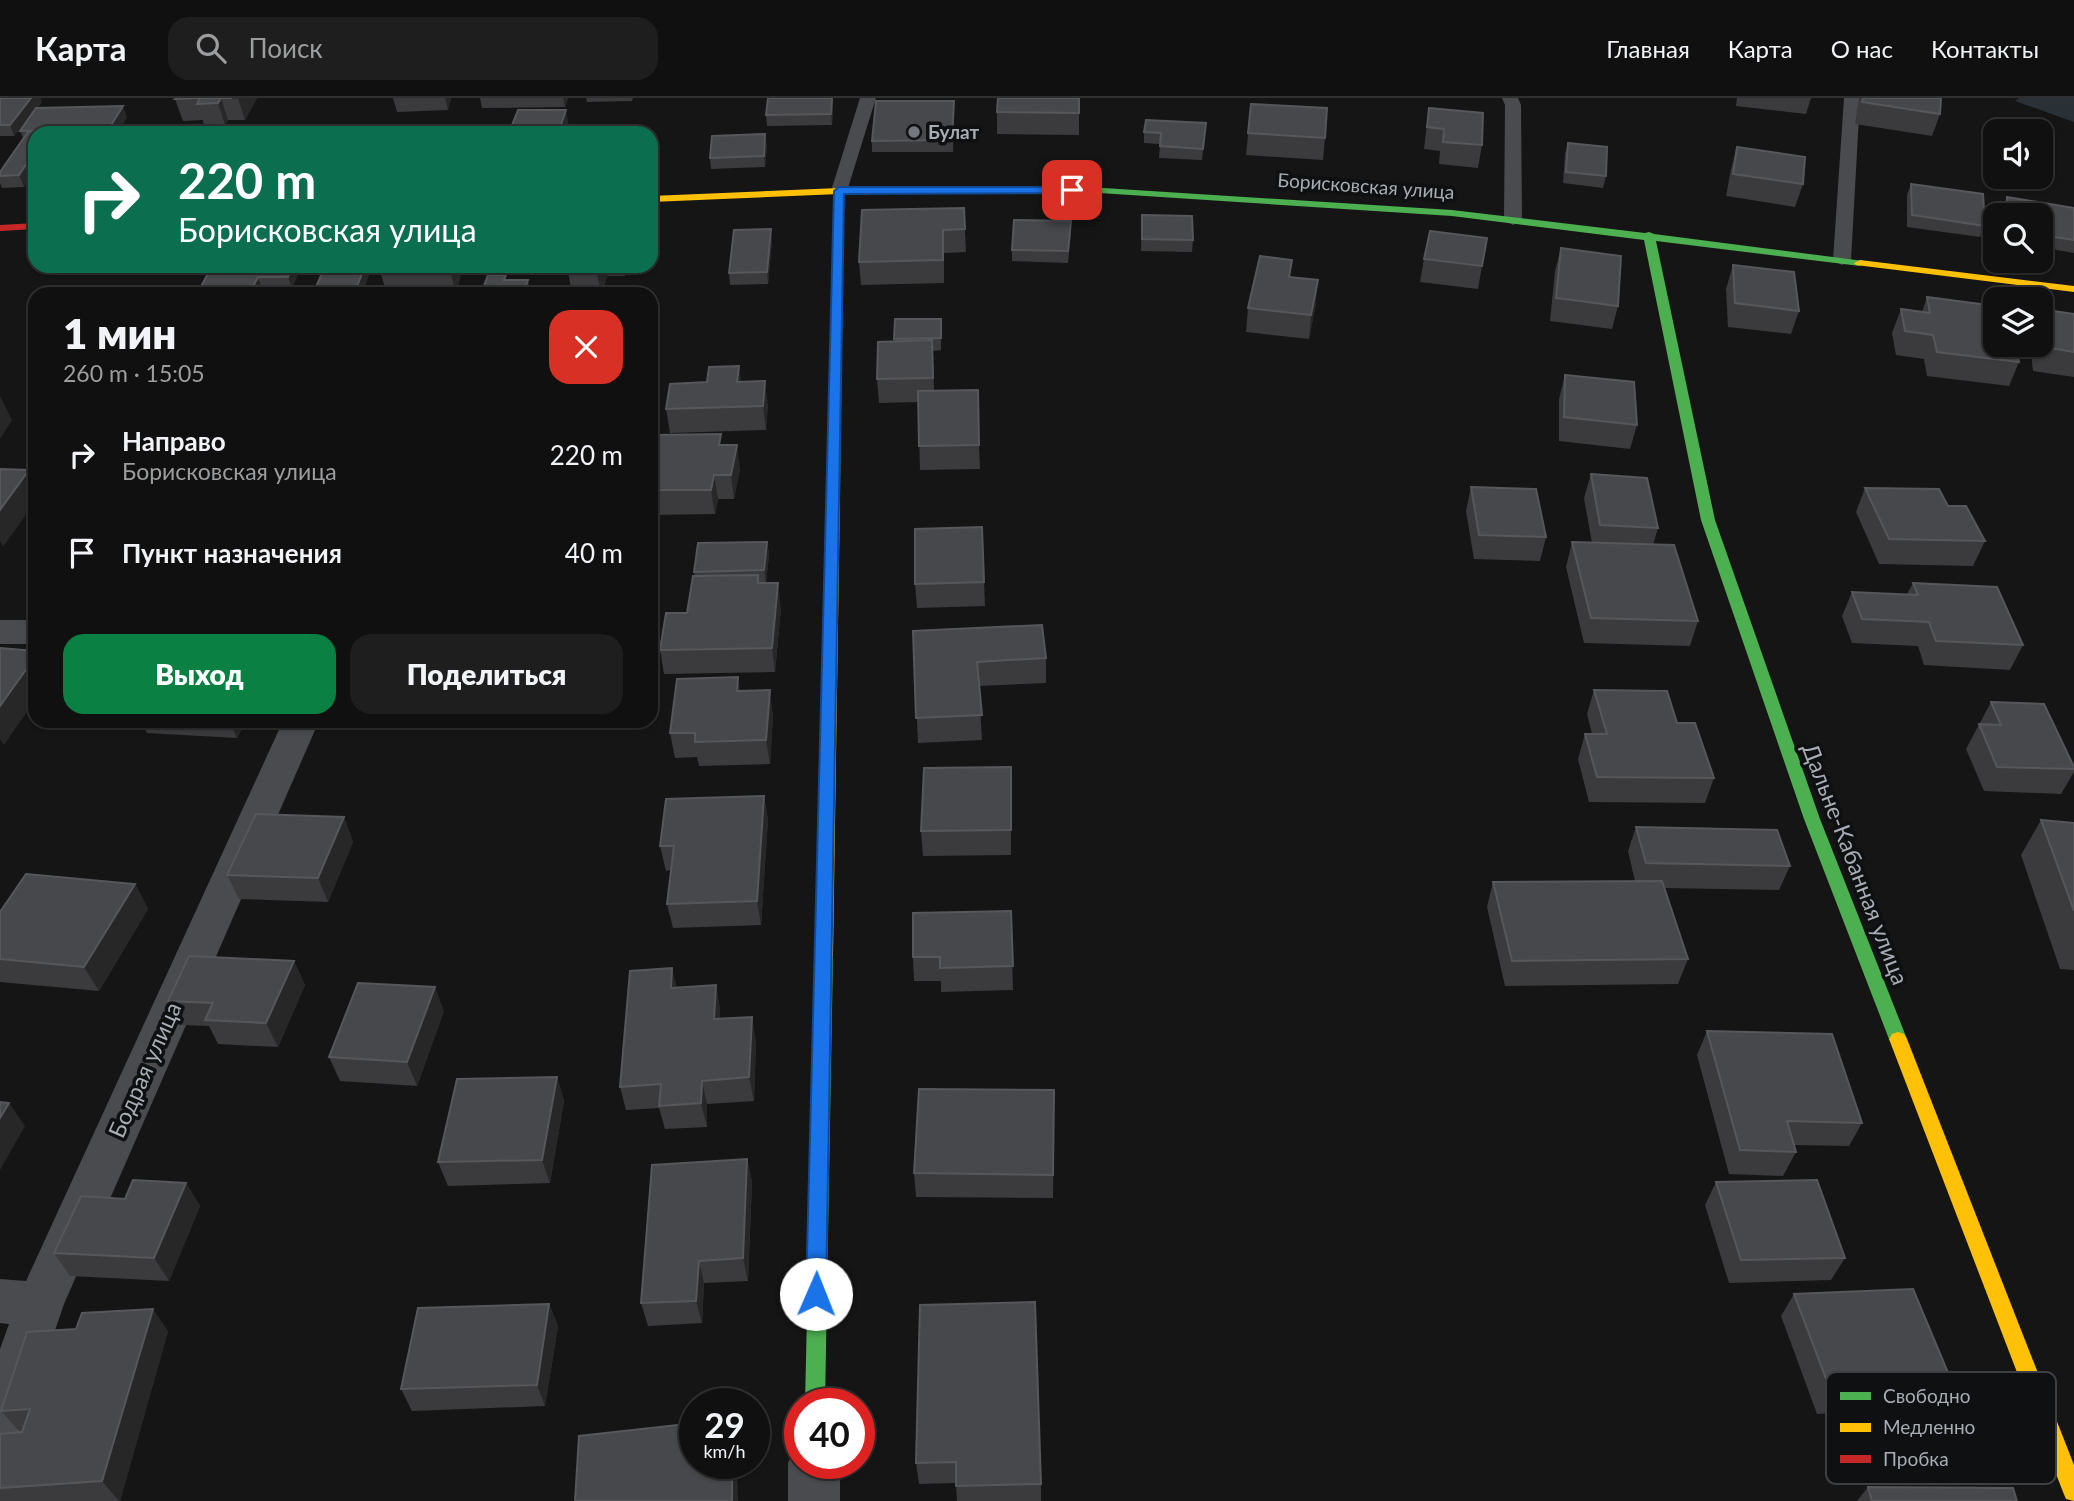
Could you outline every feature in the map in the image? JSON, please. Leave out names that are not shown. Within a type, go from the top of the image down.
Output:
[{"type":"street","name":"Борисковская улица","points":[[658,199],[839,191],[1097,190],[1452,213],[2074,289]]},
{"type":"street","points":[[815,1388],[839,191]]},
{"type":"street","points":[[0,228],[28,226]]},
{"type":"street","name":"Дальне-Кабанная улица","points":[[1649,235],[1708,520],[1812,820],[2027,1372]]},
{"type":"street","points":[[0,632],[28,632]]},
{"type":"street","name":"Бодрая улица","points":[[0,1422],[20,1303],[298,728]]},
{"type":"street","name":"Дальне-Кабанная улица","points":[[2056,1446],[2074,1492]]},
{"type":"street","points":[[814,1479],[814,1501]]},
{"type":"lane","points":[[839,191],[868,98]]},
{"type":"lane","points":[[1510,98],[1513,105],[1513,220]]},
{"type":"lane","points":[[1842,260],[1852,98]]},
{"type":"shaded area","points":[[2019,98],[2074,98],[2074,122],[2015,101]]},
{"type":"building","points":[[0,98],[31,98],[10,125],[0,125]]},
{"type":"building","points":[[200,98],[221,98],[218,103],[197,104]]},
{"type":"building","points":[[768,98],[832,98],[831,114],[766,115]]},
{"type":"building","points":[[998,98],[1079,98],[1079,113],[997,112]]},
{"type":"building","points":[[1863,98],[1941,98],[1940,114],[1862,102]]},
{"type":"building","name":"Булат","points":[[876,101],[954,101],[952,140],[872,141]]},
{"type":"building","points":[[1251,104],[1327,108],[1325,138],[1248,133]]},
{"type":"building","points":[[123,106],[110,126],[28,126],[28,131],[20,131],[36,108]]},
{"type":"building","points":[[1429,108],[1483,113],[1482,145],[1443,142],[1444,129],[1427,127]]},
{"type":"building","points":[[518,110],[566,110],[560,126],[512,126]]},
{"type":"building","points":[[1146,120],[1206,123],[1203,149],[1160,146],[1161,133],[1144,132]]},
{"type":"building","points":[[28,132],[28,162],[19,175],[0,176],[0,172]]},
{"type":"building","points":[[765,134],[764,156],[710,158],[712,136]]},
{"type":"building","points":[[1568,143],[1607,147],[1606,176],[1566,172]]},
{"type":"building","points":[[1737,147],[1805,157],[1803,184],[1733,174]]},
{"type":"building","points":[[1911,184],[1983,194],[1983,226],[1912,215]]},
{"type":"building","points":[[2007,197],[2044,203],[2007,203]]},
{"type":"building","points":[[2053,205],[2074,208],[2074,240],[2053,237]]},
{"type":"building","points":[[964,208],[965,229],[943,230],[943,260],[859,262],[862,210]]},
{"type":"building","points":[[1142,215],[1192,216],[1193,240],[1142,239]]},
{"type":"building","points":[[1014,220],[1071,221],[1068,251],[1012,250]]},
{"type":"building","points":[[771,229],[767,272],[729,273],[734,230]]},
{"type":"building","points":[[1430,231],[1487,238],[1482,266],[1424,259]]},
{"type":"building","points":[[1561,248],[1621,256],[1618,306],[1556,298]]},
{"type":"building","points":[[1260,256],[1292,260],[1289,277],[1318,280],[1311,315],[1248,308]]},
{"type":"building","points":[[1733,265],[1794,272],[1799,311],[1735,303]]},
{"type":"building","points":[[208,273],[289,273],[288,277],[258,277],[253,287],[201,287]]},
{"type":"building","points":[[322,273],[362,273],[357,287],[316,287]]},
{"type":"building","points":[[488,275],[506,275],[504,280],[528,280],[526,287],[484,287]]},
{"type":"building","points":[[1927,297],[1983,304],[1983,357],[2018,357],[2019,362],[1937,352],[1933,335],[1905,331],[1901,309],[1930,313]]},
{"type":"building","points":[[2053,311],[2074,314],[2074,352],[2053,348]]},
{"type":"building","points":[[895,319],[941,319],[941,338],[894,339]]},
{"type":"building","points":[[932,340],[933,378],[877,379],[878,342]]},
{"type":"building","points":[[739,366],[737,382],[765,381],[763,406],[666,409],[670,384],[707,382],[709,367]]},
{"type":"building","points":[[1565,375],[1634,382],[1637,425],[1564,417]]},
{"type":"building","points":[[978,390],[979,445],[919,446],[918,391]]},
{"type":"building","points":[[721,434],[719,445],[737,445],[731,475],[714,475],[711,490],[658,490],[658,435]]},
{"type":"building","points":[[0,469],[28,470],[28,471],[0,510]]},
{"type":"building","points":[[1591,474],[1647,478],[1658,528],[1600,525]]},
{"type":"building","points":[[1471,487],[1536,489],[1546,537],[1479,535]]},
{"type":"building","points":[[1865,488],[1939,489],[1948,506],[1966,506],[1985,541],[1889,539]]},
{"type":"building","points":[[982,527],[984,582],[915,584],[915,529]]},
{"type":"building","points":[[767,542],[764,570],[694,572],[698,543]]},
{"type":"building","points":[[1572,542],[1674,545],[1698,621],[1591,618]]},
{"type":"building","points":[[758,575],[758,583],[778,583],[772,648],[660,650],[666,613],[687,613],[693,576]]},
{"type":"building","points":[[1913,583],[1997,587],[2023,645],[1936,641],[1929,622],[1862,619],[1852,592],[1918,595]]},
{"type":"building","points":[[1042,625],[1046,658],[977,662],[982,715],[916,718],[913,631]]},
{"type":"building","points":[[0,648],[28,650],[28,667],[0,706]]},
{"type":"building","points":[[738,677],[737,691],[770,690],[766,740],[695,742],[695,733],[670,733],[677,679]]},
{"type":"building","points":[[1594,690],[1667,691],[1677,723],[1695,723],[1714,778],[1597,777],[1585,734],[1607,734]]},
{"type":"building","points":[[1991,702],[2044,704],[2074,769],[1997,767],[1979,724],[2001,725]]},
{"type":"building","points":[[1011,767],[1011,830],[921,831],[924,768]]},
{"type":"building","points":[[764,796],[757,901],[667,904],[674,846],[660,846],[666,799]]},
{"type":"building","points":[[256,814],[344,817],[318,878],[227,875]]},
{"type":"building","points":[[2041,820],[2074,823],[2074,911]]},
{"type":"building","points":[[1636,827],[1777,830],[1790,866],[1646,863]]},
{"type":"building","points":[[26,874],[135,884],[84,967],[0,959],[0,912]]},
{"type":"building","points":[[1662,881],[1688,959],[1512,961],[1493,882]]},
{"type":"building","points":[[1011,911],[1013,966],[940,968],[940,957],[913,957],[913,913]]},
{"type":"building","points":[[189,956],[294,961],[266,1023],[205,1020],[213,1003],[168,1001]]},
{"type":"building","points":[[672,968],[671,988],[716,985],[714,1019],[752,1017],[749,1077],[702,1081],[701,1103],[659,1106],[661,1084],[620,1087],[630,971]]},
{"type":"building","points":[[358,983],[435,987],[407,1062],[329,1057]]},
{"type":"building","points":[[1707,1031],[1832,1034],[1862,1123],[1787,1121],[1796,1152],[1740,1150]]},
{"type":"building","points":[[557,1077],[542,1160],[438,1162],[457,1079]]},
{"type":"building","points":[[919,1089],[1054,1090],[1053,1175],[914,1173]]},
{"type":"building","points":[[0,1102],[9,1103],[0,1118]]},
{"type":"building","points":[[747,1159],[743,1258],[699,1261],[696,1301],[641,1303],[652,1165]]},
{"type":"building","points":[[133,1180],[186,1183],[154,1258],[54,1253],[81,1196],[125,1199]]},
{"type":"building","points":[[1817,1180],[1845,1258],[1741,1260],[1716,1182]]},
{"type":"building","points":[[1913,1289],[1948,1372],[1826,1372],[1826,1379],[1794,1294]]},
{"type":"building","points":[[1035,1302],[1041,1484],[956,1486],[956,1462],[916,1463],[920,1305]]},
{"type":"building","points":[[549,1304],[537,1385],[401,1389],[418,1308]]},
{"type":"building","points":[[153,1309],[102,1481],[0,1488],[0,1434],[22,1432],[30,1409],[1,1411],[27,1332],[76,1329],[82,1313]]},
{"type":"building","points":[[679,1425],[679,1479],[732,1479],[732,1501],[575,1501],[579,1436]]},
{"type":"building","points":[[1868,1487],[2013,1488],[2017,1501],[1872,1501]]},
{"type":"traffic: fast","points":[[1088,190],[1452,213],[1860,263]]},
{"type":"traffic: fast","points":[[833,495],[839,191]]},
{"type":"traffic: fast","points":[[1649,235],[1708,520],[1812,819],[1898,1039]]},
{"type":"traffic: fast","points":[[815,1388],[824,955]]},
{"type":"traffic: slow","points":[[658,199],[839,191],[1088,190]]},
{"type":"traffic: slow","points":[[1860,263],[2074,289]]},
{"type":"traffic: slow","points":[[824,955],[833,495]]},
{"type":"traffic: slow","points":[[1898,1039],[2027,1372]]},
{"type":"traffic: slow","points":[[2056,1446],[2074,1492]]},
{"type":"traffic: jam","points":[[0,228],[28,226]]},
{"type":"place","name":"Булат","points":[[914,132]]},
{"type":"route","points":[[816,1294],[839,191],[1072,190]]}]
